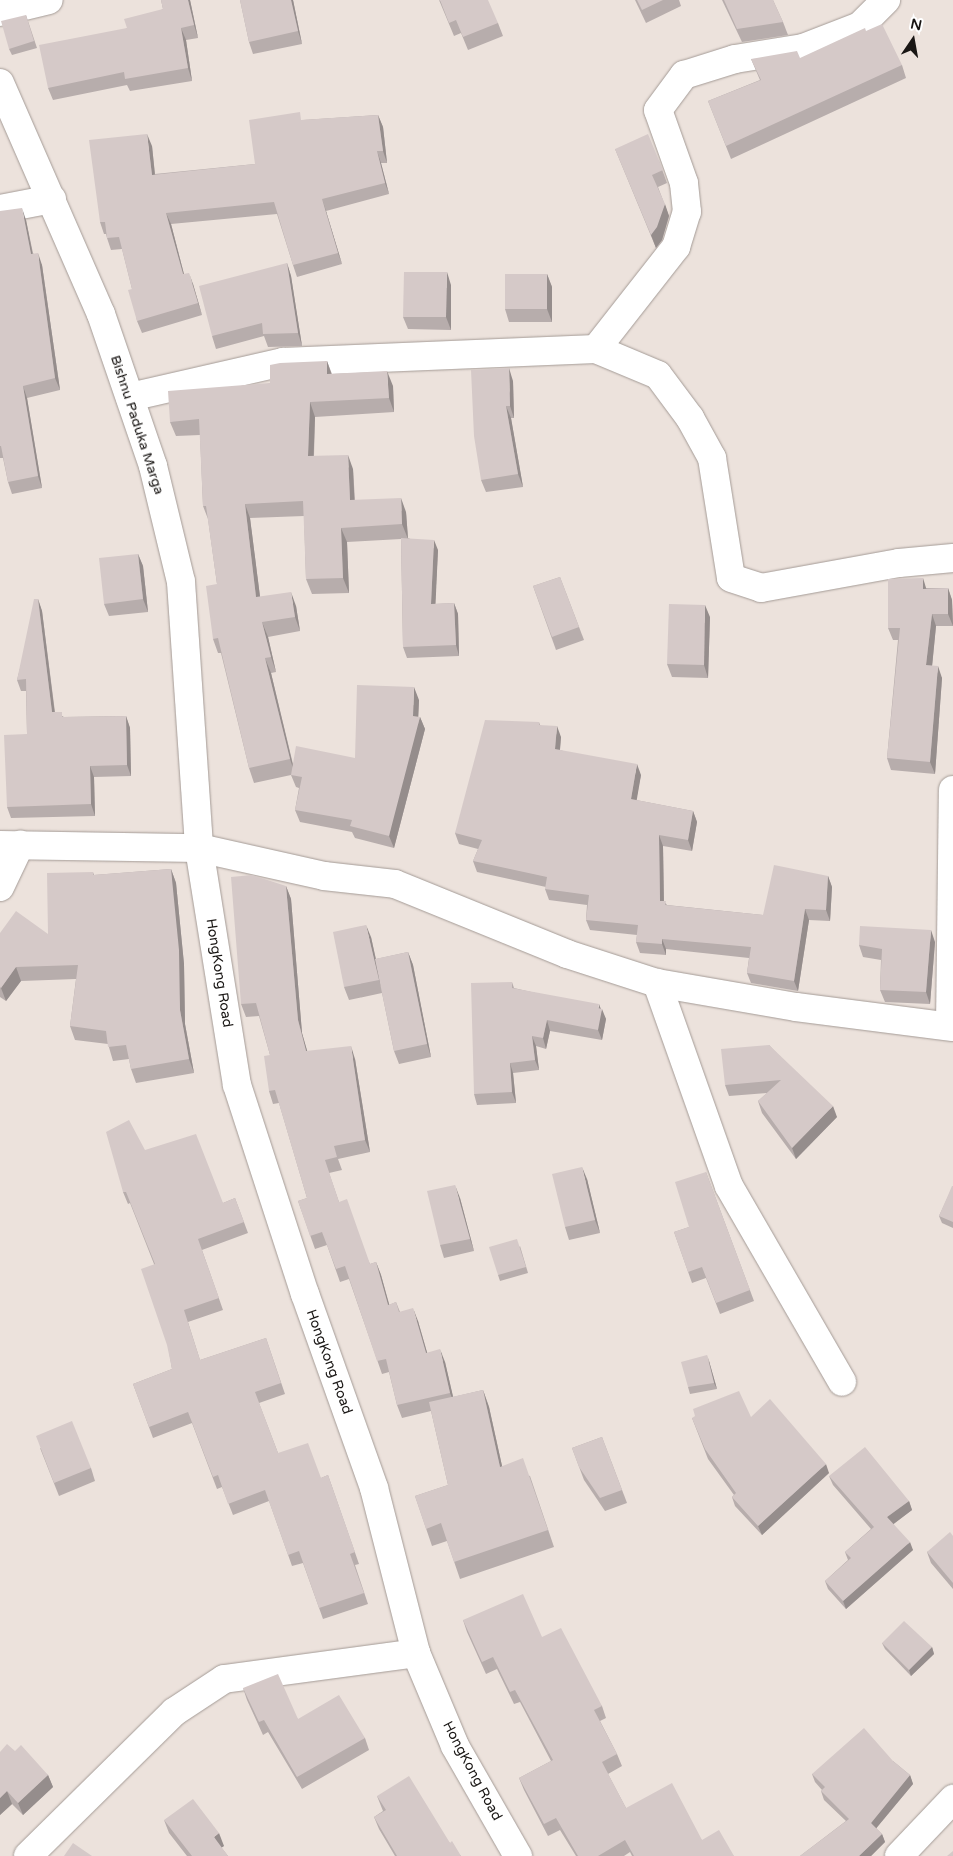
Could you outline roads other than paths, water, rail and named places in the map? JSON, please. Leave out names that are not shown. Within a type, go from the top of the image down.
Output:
[{"type":"street","points":[[0,12],[49,0]]},
{"type":"street","points":[[596,349],[676,247],[687,212],[684,183],[658,110],[684,75],[735,59],[803,48],[860,26],[886,0]]},
{"type":"street","name":"Bishnu Paduka Marga","points":[[0,83],[101,314],[153,466],[181,582],[199,848]]},
{"type":"street","points":[[0,208],[52,199]]},
{"type":"street","points":[[130,397],[283,362],[596,349],[658,375],[690,418],[712,458],[732,578],[761,588],[899,563],[953,558]]},
{"type":"street","points":[[0,887],[10,845],[199,848],[324,876],[395,884],[567,954],[657,983],[796,1007],[951,1027],[953,790]]},
{"type":"street","name":"HongKong Road","points":[[199,848],[237,1085],[305,1294],[374,1488],[416,1653],[455,1746],[518,1856]]},
{"type":"street","points":[[657,983],[728,1186],[842,1382]]},
{"type":"street","points":[[28,1856],[174,1712],[224,1678],[416,1653]]},
{"type":"street","points":[[899,1856],[953,1799]]}]
